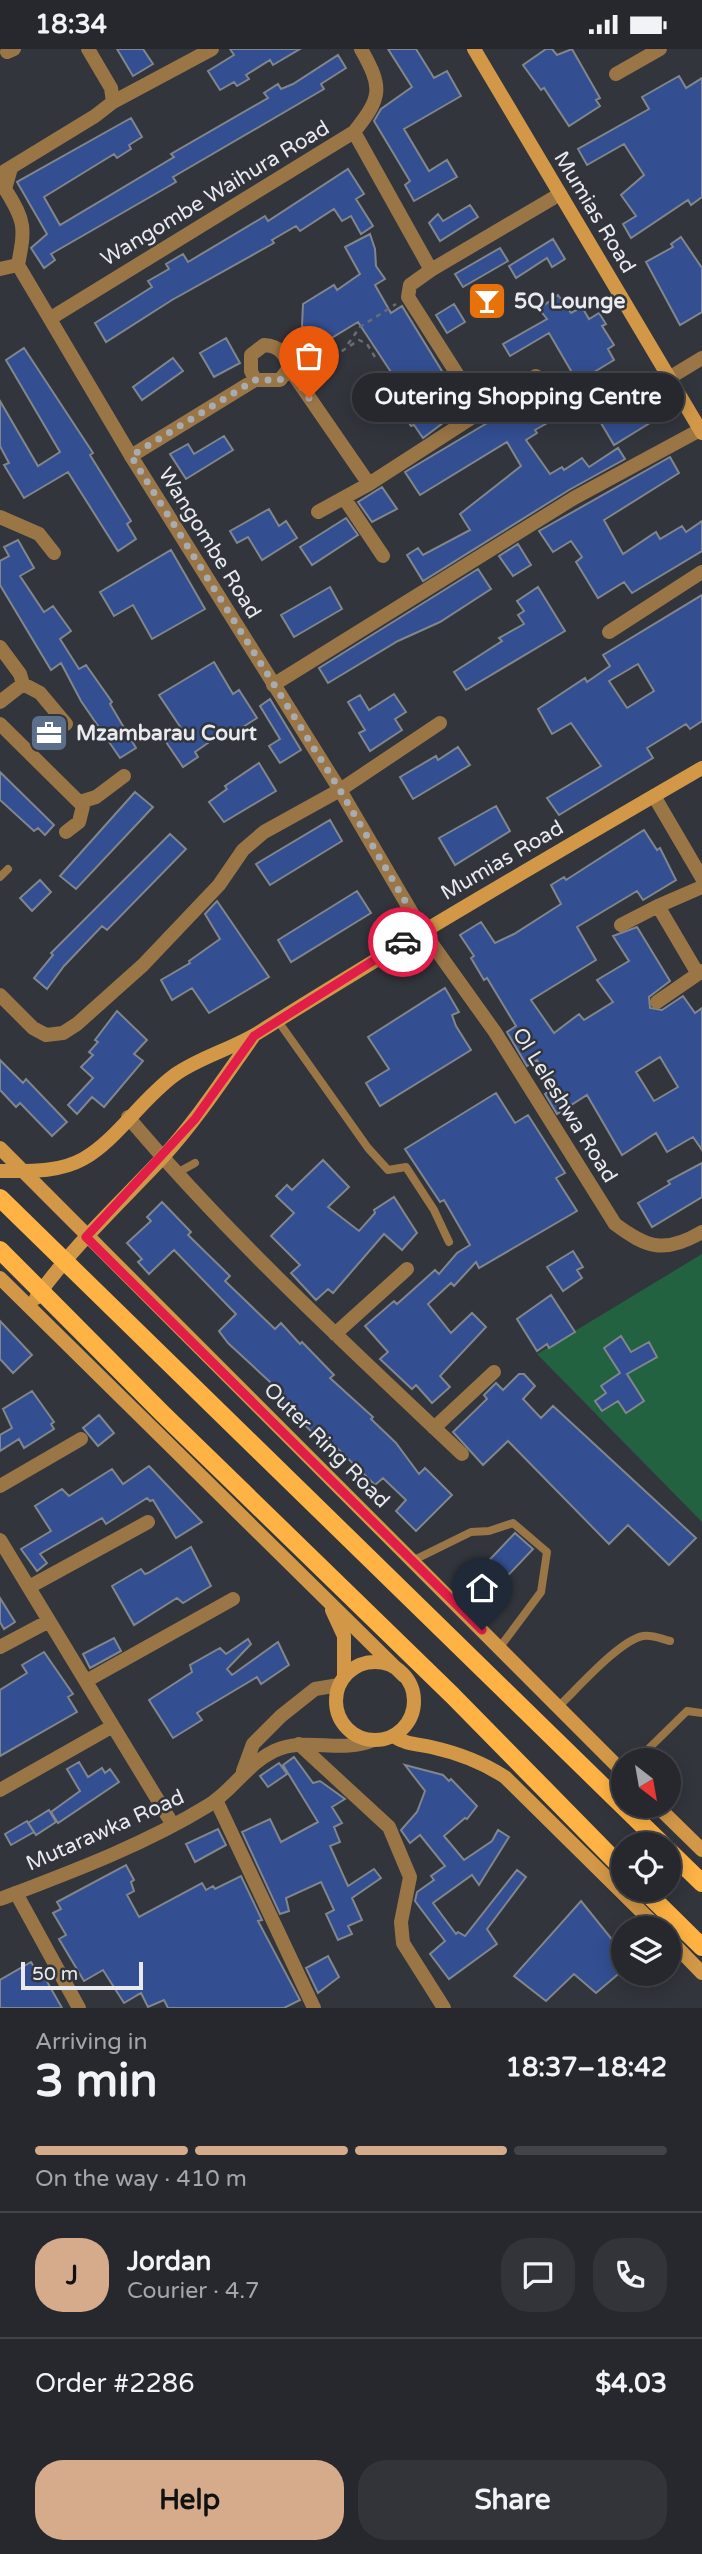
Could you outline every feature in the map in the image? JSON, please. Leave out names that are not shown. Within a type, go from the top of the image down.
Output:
[{"type":"main road","name":"Mumias Road","points":[[478,50],[701,431]]},
{"type":"main road","name":"Mumias Road","points":[[0,1171],[55,1169],[81,1161],[144,1099],[178,1073],[254,1036],[422,930],[702,768]]},
{"type":"main road","name":"Mumias Road","points":[[29,1307],[45,1284],[86,1237],[195,1119],[254,1036]]},
{"type":"main road","name":"Outer Ring Road","points":[[0,1149],[611,1760]]},
{"type":"main road","points":[[0,1198],[611,1794]]},
{"type":"main road","points":[[0,1250],[163,1414],[452,1695],[611,1857]]},
{"type":"main road","points":[[0,1278],[322,1594],[404,1676],[410,1684],[414,1703],[408,1722],[393,1736],[373,1740],[352,1734],[339,1717],[336,1706],[342,1681],[344,1636],[322,1594]]},
{"type":"main road","points":[[342,1681],[367,1663],[394,1667],[404,1676]]},
{"type":"main road","points":[[393,1736],[407,1743],[431,1747],[484,1763],[505,1777],[646,1916]]},
{"type":"main road","points":[[635,1818],[650,1832]]},
{"type":"main road","points":[[669,1818],[702,1850]]},
{"type":"main road","points":[[681,1862],[696,1876]]},
{"type":"main road","points":[[656,1902],[702,1947]]},
{"type":"main road","points":[[681,1951],[702,1973]]},
{"type":"street","points":[[88,49],[111,88],[113,101]]},
{"type":"street","points":[[0,269],[18,265],[25,231],[23,216],[3,188],[6,171],[113,101],[212,49]]},
{"type":"street","points":[[354,132],[371,111],[378,86],[361,49]]},
{"type":"street","points":[[616,74],[660,49]]},
{"type":"street","name":"Wangombe Waihura Road","points":[[51,319],[354,132],[431,270]]},
{"type":"street","points":[[480,410],[408,297],[410,285],[560,194]]},
{"type":"street","name":"Wangombe Road","points":[[18,265],[131,456],[340,790],[422,930]]},
{"type":"street","points":[[255,380],[251,371],[251,355],[264,345],[275,346],[286,355],[289,368],[369,484]]},
{"type":"street","points":[[669,377],[702,358]]},
{"type":"street","points":[[131,456],[255,380],[280,380],[289,368]]},
{"type":"street","points":[[318,512],[369,484],[536,376]]},
{"type":"street","points":[[274,685],[574,498],[701,431]]},
{"type":"street","points":[[344,498],[383,557]]},
{"type":"street","points":[[0,517],[39,534],[54,553]]},
{"type":"street","points":[[609,632],[702,572]]},
{"type":"street","points":[[0,647],[20,674],[23,684],[40,693],[66,724]]},
{"type":"street","points":[[0,702],[23,684]]},
{"type":"street","points":[[0,995],[33,1028],[46,1035],[63,1033],[77,1024],[143,965],[219,884],[235,860],[253,841],[264,832],[340,790],[440,723]]},
{"type":"street","points":[[0,724],[80,802],[83,813],[79,822],[66,832]]},
{"type":"street","points":[[80,802],[96,797],[124,776]]},
{"type":"street","points":[[654,796],[702,878]]},
{"type":"street","points":[[621,925],[702,887]]},
{"type":"street","points":[[657,1002],[700,973],[658,906]]},
{"type":"street","name":"Ol Leleshwa Road","points":[[422,930],[495,1032],[615,1224],[639,1242],[656,1247],[674,1244],[702,1232]]},
{"type":"street","points":[[128,1117],[177,1173],[335,1334],[462,1454]]},
{"type":"street","points":[[335,1334],[407,1269]]},
{"type":"street","points":[[435,1428],[494,1373]]},
{"type":"street","points":[[0,1486],[81,1439]]},
{"type":"street","points":[[29,1587],[148,1522]]},
{"type":"street","points":[[0,1540],[173,1825]]},
{"type":"street","points":[[86,1681],[233,1599]]},
{"type":"street","points":[[0,1647],[49,1621]]},
{"type":"street","points":[[243,1771],[253,1744],[281,1716],[315,1689],[342,1681]]},
{"type":"street","points":[[0,1790],[113,1726]]},
{"type":"street","name":"Mutarawka Road","points":[[0,1899],[121,1850],[173,1825],[216,1800],[243,1771],[273,1752],[299,1744],[355,1746],[373,1740]]},
{"type":"street","points":[[299,1744],[389,1827],[410,1877],[401,1922],[402,1943],[444,2008]]},
{"type":"street","points":[[216,1800],[314,2008]]},
{"type":"street","points":[[16,1893],[79,2008]]},
{"type":"lane","points":[[0,877],[8,869]]},
{"type":"lane","points":[[278,1021],[368,1148],[388,1170],[406,1167],[429,1202],[449,1242]]},
{"type":"lane","points":[[177,1173],[195,1163]]},
{"type":"lane","points":[[17,1295],[35,1296],[45,1284]]},
{"type":"lane","points":[[412,1561],[471,1532],[489,1531],[513,1523],[548,1552],[541,1592],[500,1647]]},
{"type":"lane","points":[[559,1706],[625,1645],[639,1636],[650,1635],[670,1641]]},
{"type":"lane","points":[[649,1748],[687,1711],[702,1713]]},
{"type":"path","points":[[346,346],[360,327],[408,297]]},
{"type":"path","points":[[298,381],[346,346],[359,340],[367,344],[375,357]]},
{"type":"green space","points":[[702,1254],[702,1522],[537,1354]]},
{"type":"building","points":[[117,49],[143,49],[153,64],[133,76]]},
{"type":"building","points":[[230,49],[300,49],[273,65],[270,60],[246,75],[249,79],[237,86],[234,82],[220,90],[208,71],[234,55]]},
{"type":"building","points":[[388,49],[416,49],[434,78],[447,71],[461,96],[404,129],[429,171],[447,160],[457,177],[414,201],[405,185],[410,181],[374,121],[381,109],[412,87]]},
{"type":"building","points":[[546,49],[552,49],[557,55],[572,49],[600,98],[596,100],[600,106],[569,126],[544,88],[541,90],[523,65]]},
{"type":"building","points":[[338,55],[346,68],[321,84],[324,89],[173,177],[176,182],[51,254],[55,260],[44,268],[31,248],[47,234],[17,182],[131,118],[142,137],[129,145],[131,149],[117,158],[114,154],[44,197],[60,225],[174,157],[171,154],[268,98],[264,93],[278,84],[281,89],[293,84]]},
{"type":"building","points":[[679,76],[686,88],[702,78],[702,197],[691,205],[688,200],[631,238],[623,224],[636,216],[621,195],[644,175],[624,144],[587,165],[578,149],[649,109],[642,97]]},
{"type":"building","points":[[348,169],[364,194],[356,199],[373,226],[361,234],[351,216],[342,221],[334,209],[300,231],[296,226],[272,240],[274,243],[172,300],[106,342],[95,323],[152,287],[148,281],[169,269],[166,264],[183,254],[188,262],[265,216],[268,221]]},
{"type":"building","points":[[470,205],[478,217],[440,241],[429,223],[438,214],[443,221]]},
{"type":"building","points":[[370,234],[375,249],[376,266],[385,279],[375,285],[391,313],[402,306],[464,407],[423,438],[414,425],[411,426],[390,393],[392,391],[388,384],[392,382],[387,374],[391,372],[358,322],[315,348],[302,326],[303,304],[334,285],[337,290],[360,274],[345,247]]},
{"type":"building","points":[[681,237],[702,268],[702,312],[680,325],[646,262],[673,247],[671,244]]},
{"type":"building","points":[[553,239],[565,259],[552,267],[547,258],[516,278],[509,266]]},
{"type":"building","points":[[500,248],[508,261],[463,287],[455,274]]},
{"type":"building","points":[[558,295],[571,313],[582,307],[589,319],[599,313],[606,324],[602,326],[614,345],[608,349],[614,360],[581,380],[592,398],[535,430],[537,433],[526,440],[550,474],[562,467],[564,470],[582,458],[589,467],[618,448],[625,459],[569,490],[423,581],[407,555],[418,548],[423,555],[470,530],[460,514],[521,466],[507,442],[420,495],[405,472],[544,389],[547,394],[574,376],[549,333],[510,356],[503,344],[547,319],[539,309]]},
{"type":"building","points":[[454,304],[465,322],[447,333],[436,315]]},
{"type":"building","points":[[226,338],[240,363],[214,377],[200,353]]},
{"type":"building","points":[[24,348],[93,453],[90,455],[131,521],[127,524],[136,539],[118,551],[68,472],[24,498],[4,465],[9,463],[0,446],[0,401],[38,466],[60,452],[6,360]]},
{"type":"building","points":[[173,358],[183,371],[142,400],[133,387]]},
{"type":"building","points":[[651,405],[658,418],[614,445],[601,423],[628,406],[633,415]]},
{"type":"building","points":[[224,436],[233,450],[186,479],[170,454],[188,444],[194,454]]},
{"type":"building","points":[[670,457],[679,473],[604,520],[623,554],[656,532],[660,539],[682,526],[686,532],[702,521],[702,551],[632,593],[624,582],[598,598],[576,562],[582,557],[571,541],[553,552],[539,531]]},
{"type":"building","points":[[382,487],[397,509],[372,522],[358,502]]},
{"type":"building","points":[[269,509],[279,526],[286,521],[297,538],[262,560],[248,537],[237,543],[230,531]]},
{"type":"building","points":[[346,518],[358,535],[312,565],[300,547]]},
{"type":"building","points":[[18,540],[34,568],[20,576],[44,612],[53,606],[71,631],[60,639],[79,669],[86,665],[112,702],[110,704],[136,748],[120,758],[81,701],[61,663],[51,670],[0,585],[0,561],[9,556],[4,547]]},
{"type":"building","points":[[518,544],[531,565],[513,576],[499,556]]},
{"type":"building","points":[[171,550],[205,609],[152,639],[133,605],[114,616],[100,592]]},
{"type":"building","points":[[478,569],[491,589],[440,622],[398,641],[328,683],[319,668]]},
{"type":"building","points":[[330,587],[342,609],[294,637],[281,615]]},
{"type":"building","points":[[538,587],[565,631],[466,690],[454,672],[502,641],[499,638],[524,624],[518,615],[524,611],[517,601]]},
{"type":"building","points":[[702,595],[702,721],[690,729],[686,724],[647,748],[653,758],[559,815],[547,798],[601,766],[571,723],[552,734],[538,709],[585,678],[587,682],[610,666],[603,655]],"holes":[[[638,664],[654,691],[627,708],[609,681]]]},
{"type":"building","points":[[214,662],[233,694],[239,690],[257,718],[229,736],[225,731],[195,752],[198,757],[183,767],[164,739],[181,728],[159,695]]},
{"type":"building","points":[[394,694],[406,712],[395,719],[402,730],[370,751],[359,733],[365,730],[348,702],[360,695],[369,710]]},
{"type":"building","points":[[270,699],[301,750],[280,763],[269,746],[280,739],[260,706]]},
{"type":"building","points":[[458,747],[470,765],[413,799],[400,777],[436,756],[438,760]]},
{"type":"building","points":[[259,763],[276,791],[224,822],[209,802],[227,789],[225,786]]},
{"type":"building","points":[[0,772],[54,825],[45,835],[38,828],[34,831],[0,800]]},
{"type":"building","points":[[135,792],[153,807],[76,889],[60,876]]},
{"type":"building","points":[[496,806],[510,831],[455,865],[439,838]]},
{"type":"building","points":[[330,820],[342,841],[270,885],[256,864]]},
{"type":"building","points":[[644,830],[657,850],[660,848],[676,880],[643,900],[637,891],[577,927],[596,960],[531,1000],[554,1033],[579,1014],[584,1020],[613,1002],[597,980],[629,961],[613,936],[637,927],[670,981],[649,997],[650,1008],[662,1010],[683,996],[695,1013],[702,1008],[702,1150],[693,1137],[667,1152],[656,1133],[622,1155],[587,1095],[557,1114],[545,1094],[554,1087],[537,1060],[527,1066],[507,1032],[516,1026],[487,978],[484,980],[471,958],[474,956],[460,935],[481,922],[495,943],[514,934],[561,904],[551,885],[564,877],[566,880]],"holes":[[[660,1057],[678,1087],[654,1101],[636,1072]]]},
{"type":"building","points":[[170,834],[186,849],[107,930],[102,926],[64,966],[47,989],[34,978],[53,955],[51,953]]},
{"type":"building","points":[[40,880],[51,892],[32,911],[20,898]]},
{"type":"building","points":[[357,891],[371,913],[291,962],[278,940]]},
{"type":"building","points":[[217,901],[269,977],[209,1013],[192,988],[172,1000],[161,980],[190,963],[189,961],[220,939],[205,914]]},
{"type":"building","points":[[445,988],[459,1012],[452,1015],[456,1026],[471,1050],[380,1106],[366,1083],[389,1069],[368,1037]]},
{"type":"building","points":[[117,1011],[147,1040],[134,1054],[143,1061],[104,1107],[92,1097],[77,1114],[68,1105],[93,1078],[81,1067],[93,1055],[89,1052],[98,1042],[95,1040]]},
{"type":"building","points":[[0,1060],[23,1083],[26,1079],[67,1122],[52,1136],[20,1103],[16,1107],[0,1090]]},
{"type":"building","points":[[496,1093],[515,1123],[528,1115],[565,1173],[556,1178],[577,1211],[479,1268],[476,1262],[454,1286],[451,1283],[428,1304],[451,1333],[472,1313],[486,1327],[440,1376],[450,1387],[432,1403],[416,1385],[412,1389],[380,1359],[388,1352],[365,1326],[394,1301],[397,1304],[435,1270],[439,1274],[457,1253],[470,1245],[444,1200],[440,1202],[405,1149]]},
{"type":"building","points":[[323,1160],[349,1187],[328,1207],[359,1231],[375,1213],[374,1210],[394,1197],[417,1233],[402,1250],[384,1234],[333,1293],[328,1289],[316,1300],[291,1273],[300,1265],[271,1236],[294,1213],[276,1196],[287,1185],[292,1190]]},
{"type":"building","points":[[702,1163],[702,1197],[652,1227],[638,1203],[670,1184],[668,1181]]},
{"type":"building","points":[[162,1202],[191,1232],[188,1235],[230,1276],[225,1281],[275,1329],[281,1323],[300,1344],[302,1342],[334,1375],[330,1378],[373,1417],[371,1419],[396,1443],[419,1474],[425,1468],[452,1495],[416,1531],[396,1511],[406,1500],[383,1478],[375,1485],[335,1446],[331,1450],[278,1400],[283,1394],[228,1343],[219,1331],[236,1314],[174,1250],[149,1274],[138,1262],[142,1259],[127,1243],[151,1221],[147,1217]]},
{"type":"building","points":[[573,1251],[583,1267],[577,1270],[582,1278],[563,1291],[547,1267]]},
{"type":"building","points":[[551,1295],[575,1332],[549,1348],[547,1344],[537,1351],[517,1319]]},
{"type":"building","points":[[0,1321],[32,1355],[13,1373],[0,1359]]},
{"type":"building","points":[[621,1336],[631,1352],[649,1342],[657,1357],[627,1374],[644,1401],[626,1413],[618,1401],[602,1411],[595,1401],[606,1393],[601,1386],[620,1373],[604,1348]]},
{"type":"building","points":[[519,1374],[524,1374],[535,1386],[523,1399],[541,1418],[553,1406],[696,1538],[669,1565],[628,1525],[609,1544],[508,1441],[483,1465],[453,1432],[487,1399],[484,1395],[496,1383],[503,1390]]},
{"type":"building","points":[[32,1391],[54,1422],[51,1424],[54,1429],[24,1448],[19,1439],[0,1451],[0,1435],[12,1428],[3,1409]]},
{"type":"building","points":[[99,1415],[114,1433],[98,1446],[83,1428]]},
{"type":"building","points":[[149,1466],[202,1522],[176,1538],[153,1500],[147,1498],[106,1524],[102,1518],[40,1554],[47,1563],[37,1571],[21,1549],[51,1531],[35,1506],[62,1489],[69,1496],[112,1469],[123,1484]]},
{"type":"building","points":[[515,1533],[533,1549],[497,1587],[479,1571]]},
{"type":"building","points":[[191,1547],[211,1586],[183,1603],[177,1598],[134,1625],[112,1586],[141,1569],[145,1574],[148,1573]]},
{"type":"building","points":[[0,1598],[15,1622],[4,1629],[0,1622]]},
{"type":"building","points":[[114,1638],[121,1651],[90,1668],[83,1654]]},
{"type":"building","points":[[248,1639],[251,1644],[227,1669],[232,1675],[278,1642],[289,1665],[261,1684],[257,1677],[200,1711],[197,1713],[202,1720],[173,1738],[149,1700],[192,1672],[190,1665],[220,1648],[226,1654]]},
{"type":"building","points":[[44,1652],[73,1694],[68,1697],[77,1712],[0,1756],[0,1690],[27,1673],[22,1665]]},
{"type":"building","points":[[294,1757],[313,1783],[320,1781],[345,1799],[332,1807],[342,1823],[334,1827],[340,1842],[330,1846],[348,1886],[374,1869],[381,1878],[352,1898],[362,1920],[348,1926],[352,1934],[338,1940],[326,1914],[334,1910],[321,1882],[286,1898],[289,1911],[280,1914],[242,1832],[270,1819],[281,1842],[318,1822],[283,1765]]},
{"type":"building","points":[[79,1762],[88,1777],[102,1768],[105,1773],[110,1769],[119,1782],[58,1823],[51,1812],[80,1791],[67,1769]]},
{"type":"building","points":[[279,1763],[287,1774],[268,1787],[260,1776]]},
{"type":"building","points":[[405,1765],[443,1775],[449,1781],[451,1779],[477,1806],[467,1819],[444,1836],[464,1860],[492,1841],[498,1830],[509,1837],[479,1885],[472,1875],[433,1903],[456,1934],[458,1932],[465,1936],[517,1870],[526,1877],[487,1929],[497,1944],[449,1979],[430,1954],[445,1941],[415,1901],[417,1892],[434,1880],[431,1876],[445,1866],[420,1835],[410,1843],[401,1830],[417,1812],[425,1791]]},
{"type":"building","points":[[49,1810],[56,1822],[36,1835],[28,1823]]},
{"type":"building","points":[[27,1821],[34,1832],[11,1845],[5,1834]]},
{"type":"building","points":[[218,1829],[226,1845],[195,1862],[186,1844]]},
{"type":"building","points":[[126,1865],[134,1880],[131,1882],[134,1891],[127,1895],[139,1917],[202,1883],[206,1890],[213,1886],[215,1889],[241,1876],[262,1920],[258,1921],[300,2000],[284,2008],[168,2008],[164,2000],[148,2007],[141,1993],[124,2003],[103,1970],[84,1981],[59,1939],[66,1935],[53,1913],[61,1909],[57,1902]]},
{"type":"building","points":[[581,1901],[611,1938],[611,1980],[596,1993],[574,1974],[546,2001],[514,1976]]},
{"type":"building","points":[[328,1956],[339,1977],[318,1993],[306,1968]]},
{"type":"building","points":[[31,1962],[38,1973],[41,1971],[62,2008],[0,2008],[0,1980]]},
{"type":"way so far","points":[[309,398],[289,368],[280,380],[255,380],[131,456],[340,790],[422,930],[403,942]]},
{"type":"place","name":"5Q Lounge","points":[[487,301]]},
{"type":"place","name":"Outering Shopping Centre","points":[[309,398]]},
{"type":"place","name":"Mzambarau Court","points":[[49,733]]},
{"type":"route","points":[[403,942],[254,1036],[195,1119],[86,1237],[482,1630]]}]
